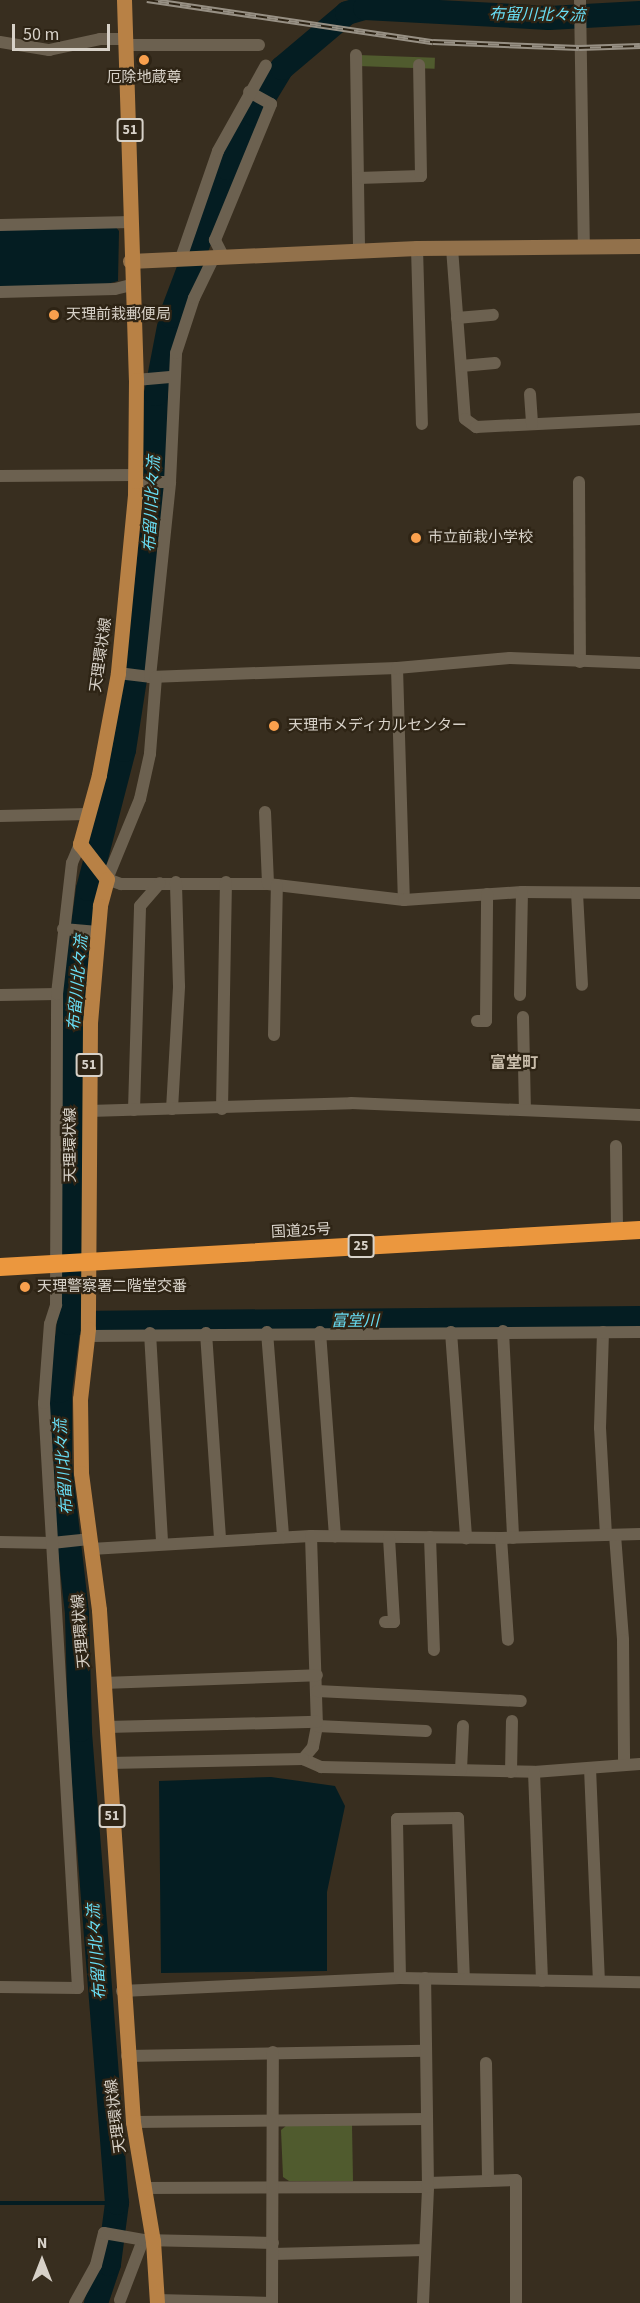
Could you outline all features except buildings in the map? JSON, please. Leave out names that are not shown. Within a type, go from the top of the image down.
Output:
[{"type":"highway","name":"国道25号","points":[[0,1267],[640,1230]]},
{"type":"main road","name":"天理環状線","points":[[82,848],[87,814],[99,775],[118,673],[130,577],[135,479],[136,380],[130,261],[124,0]]},
{"type":"main road","points":[[82,848],[105,875]]},
{"type":"main road","name":"天理環状線","points":[[105,875],[90,1023],[85,1262],[88,1327],[80,1399],[81,1473],[107,1727],[122,1991],[133,2122],[144,2188],[144,2240],[157,2302]]},
{"type":"street","points":[[579,5],[584,246]]},
{"type":"street","points":[[0,42],[49,50],[100,39],[126,42],[259,45]]},
{"type":"street","points":[[356,55],[359,251]]},
{"type":"street","points":[[181,258],[218,151],[266,65]]},
{"type":"street","points":[[358,178],[420,176],[419,65]]},
{"type":"street","points":[[249,92],[272,104],[215,240],[216,257],[194,298],[176,353],[170,482],[153,677],[150,754],[140,799],[105,875],[121,884],[176,882],[272,884],[404,900],[522,892],[640,893]]},
{"type":"street","points":[[0,225],[130,222]]},
{"type":"street","points":[[130,261],[417,249],[640,246]]},
{"type":"street","points":[[452,248],[465,419],[476,427],[640,419]]},
{"type":"street","points":[[417,249],[422,424]]},
{"type":"street","points":[[0,292],[114,289],[131,285]]},
{"type":"street","points":[[457,318],[493,315]]},
{"type":"street","points":[[461,366],[495,363]]},
{"type":"street","points":[[136,380],[174,377]]},
{"type":"street","points":[[530,394],[532,424]]},
{"type":"street","points":[[0,476],[170,482]]},
{"type":"street","points":[[579,482],[580,662]]},
{"type":"street","points":[[118,673],[153,677],[397,668],[510,658],[640,663]]},
{"type":"street","points":[[397,668],[404,900]]},
{"type":"street","points":[[265,812],[272,884],[274,1035]]},
{"type":"street","points":[[0,816],[87,814]]},
{"type":"street","points":[[0,1987],[78,1989],[54,1543],[44,1402],[50,1324],[56,1305],[57,994],[72,863],[82,848]]},
{"type":"street","points":[[172,1109],[179,986],[176,882]]},
{"type":"street","points":[[222,1109],[226,882]]},
{"type":"street","points":[[134,1110],[140,906],[160,883]]},
{"type":"street","points":[[520,995],[522,892]]},
{"type":"street","points":[[577,893],[582,985]]},
{"type":"street","points":[[477,1021],[486,1021],[487,894]]},
{"type":"street","points":[[63,929],[98,932]]},
{"type":"street","points":[[0,995],[57,994]]},
{"type":"street","points":[[523,1017],[525,1110]]},
{"type":"street","points":[[89,1111],[222,1109],[351,1102],[640,1115]]},
{"type":"street","points":[[616,1146],[617,1231]]},
{"type":"street","points":[[88,1327],[150,1333],[503,1330],[640,1332]]},
{"type":"street","points":[[503,1330],[508,1640]]},
{"type":"street","points":[[267,1332],[283,1537]]},
{"type":"street","points":[[320,1332],[335,1536]]},
{"type":"street","points":[[451,1332],[466,1538]]},
{"type":"street","points":[[603,1332],[600,1439],[624,1640],[624,1765]]},
{"type":"street","points":[[0,1542],[88,1542],[161,1547],[150,1333]]},
{"type":"street","points":[[206,1333],[220,1540]]},
{"type":"street","points":[[162,1542],[311,1536],[507,1538],[640,1534]]},
{"type":"street","points":[[303,1759],[313,1747],[317,1724],[318,1691],[311,1536]]},
{"type":"street","points":[[385,1622],[394,1622],[389,1537]]},
{"type":"street","points":[[430,1537],[434,1650]]},
{"type":"street","points":[[103,1683],[317,1675]]},
{"type":"street","points":[[318,1691],[521,1701]]},
{"type":"street","points":[[511,1772],[512,1721]]},
{"type":"street","points":[[107,1727],[317,1724],[426,1731]]},
{"type":"street","points":[[461,1770],[463,1726]]},
{"type":"street","points":[[109,1763],[303,1759],[321,1767],[511,1772],[640,1764]]},
{"type":"street","points":[[590,1768],[599,1981]]},
{"type":"street","points":[[534,1772],[542,1981]]},
{"type":"street","points":[[400,1978],[397,1819],[458,1818],[464,1978]]},
{"type":"street","points":[[122,1991],[400,1978],[640,1982]]},
{"type":"street","points":[[423,2303],[428,2185],[425,1978]]},
{"type":"street","points":[[128,2056],[425,2051]]},
{"type":"street","points":[[157,2302],[272,2303],[273,2052]]},
{"type":"street","points":[[486,2064],[488,2181]]},
{"type":"street","points":[[133,2122],[427,2119]]},
{"type":"street","points":[[144,2188],[428,2185],[516,2180],[516,2303]]},
{"type":"street","points":[[75,2303],[96,2265],[104,2233],[144,2240],[273,2248],[425,2250]]},
{"type":"street","points":[[120,2300],[144,2240]]},
{"type":"green space","points":[[358,55],[435,58],[435,69],[358,66]]},
{"type":"green space","points":[[287,2125],[352,2125],[353,2181],[289,2181],[283,2177],[281,2130]]},
{"type":"water","points":[[115,226],[119,231],[118,281],[96,287],[0,288],[0,229]]},
{"type":"water","points":[[271,1777],[335,1786],[345,1806],[327,1892],[327,1971],[161,1973],[159,1781]]},
{"type":"waterway","name":"布留川北々流","points":[[96,2303],[109,2264],[117,2203],[80,1730],[77,1613],[60,1463],[60,1391],[69,1323],[74,991],[88,889],[124,750],[138,660],[154,512],[156,394],[171,316],[227,168],[254,114],[282,68],[347,13],[365,8],[549,18],[640,13]]},
{"type":"waterway","name":"富堂川","points":[[69,1323],[640,1318]]},
{"type":"waterway","points":[[0,2203],[117,2203]]},
{"type":"railway","points":[[147,0],[433,42],[579,48],[640,46]]},
{"type":"place","name":"厄除地蔵尊","points":[[144,60]]},
{"type":"place","name":"天理前栽郵便局","points":[[54,315]]},
{"type":"place","name":"市立前栽小学校","points":[[416,538]]},
{"type":"place","name":"天理市メディカルセンター","points":[[274,726]]},
{"type":"place","name":"天理警察署二階堂交番","points":[[25,1287]]},
{"type":"district","name":"富堂町","points":[[514,1063]]}]
